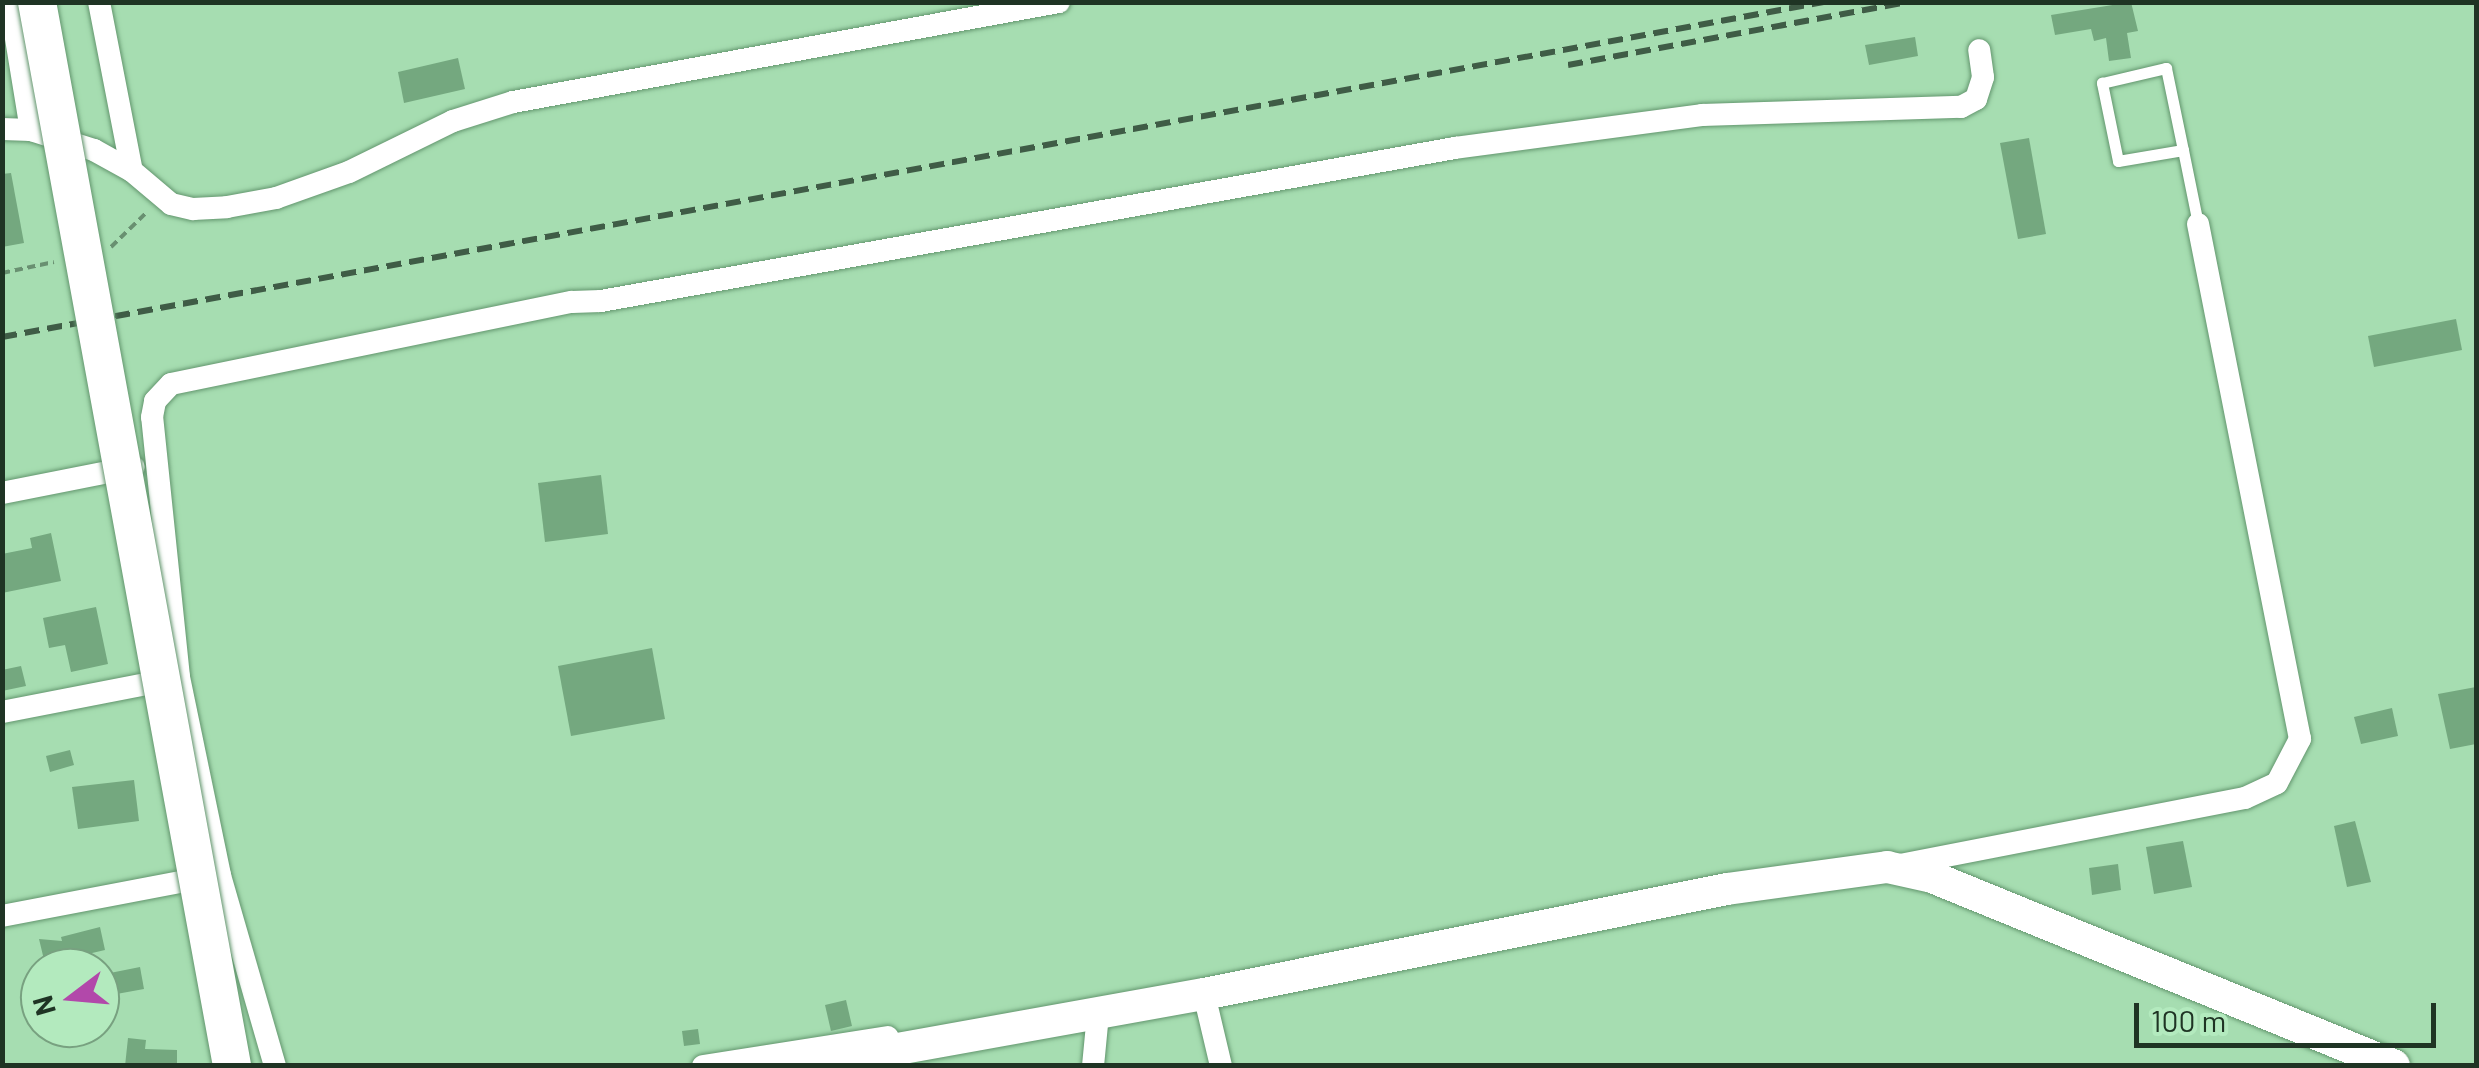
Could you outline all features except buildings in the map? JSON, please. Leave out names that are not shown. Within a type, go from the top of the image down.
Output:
[{"type":"main road","points":[[37,2],[232,1066]]},
{"type":"main road","points":[[803,1066],[864,1054],[910,1054],[1727,888],[1887,867],[1932,877],[2394,1066]]},
{"type":"street","points":[[10,2],[31,130]]},
{"type":"street","points":[[99,2],[132,171]]},
{"type":"street","points":[[2,128],[31,130],[94,150],[132,171],[160,197],[194,209],[276,198],[349,172],[453,120],[513,102],[1058,2]]},
{"type":"street","points":[[276,1066],[220,875],[179,677],[152,417],[155,401],[171,384],[572,302],[600,301],[1455,148],[1702,115],[1961,107],[1976,99],[1982,77],[1979,50]]},
{"type":"street","points":[[1887,867],[2245,798],[2276,783],[2300,739],[2198,224]]},
{"type":"street","points":[[2,493],[156,462]]},
{"type":"street","points":[[2,712],[179,677]]},
{"type":"street","points":[[2,916],[220,875]]},
{"type":"street","points":[[1204,994],[1221,1066]]},
{"type":"street","points":[[1093,1066],[1098,1014]]},
{"type":"street","points":[[703,1066],[892,1037],[910,1054]]},
{"type":"lane","points":[[2183,150],[2118,161],[2102,82],[2166,68],[2183,150],[2198,224]]},
{"type":"railway","points":[[2,337],[1823,2]]},
{"type":"railway","points":[[1568,65],[1907,2]]}]
